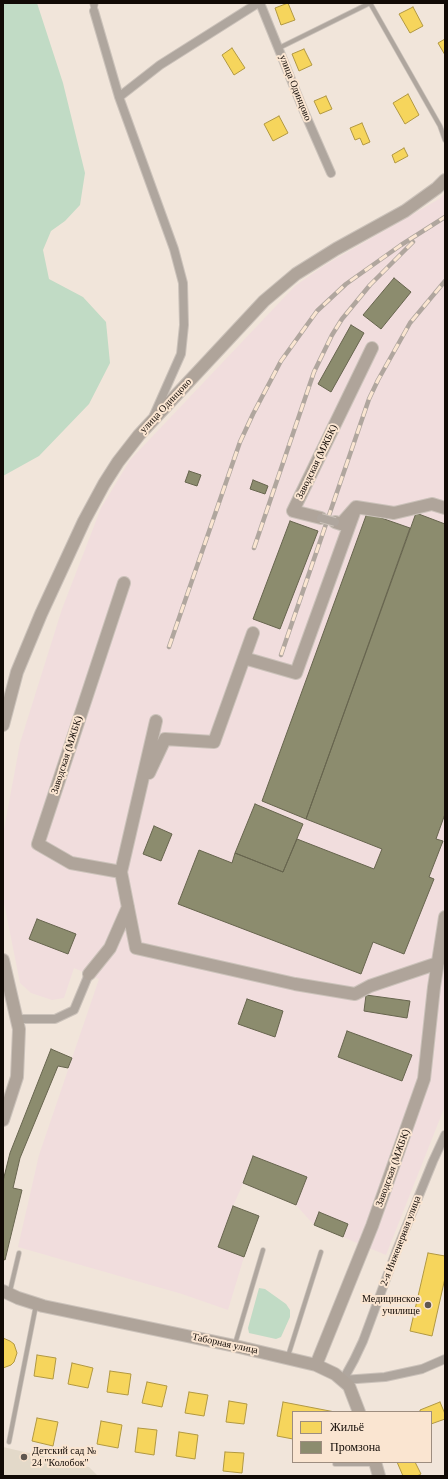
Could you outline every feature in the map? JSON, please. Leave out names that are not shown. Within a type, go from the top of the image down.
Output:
[{"type":"street","name":"улица Одинцово","points":[[259,3],[331,173]]},
{"type":"street","points":[[119,97],[160,66],[259,3]]},
{"type":"street","points":[[94,6],[119,97],[174,249],[183,283],[184,325],[181,354],[153,420]]},
{"type":"street","name":"улица Одинцово","points":[[3,725],[17,672],[41,614],[84,521],[118,462],[153,420],[264,301],[296,274],[336,249],[405,211],[437,188],[445,180]]},
{"type":"street","name":"Заводская (МЖБК)","points":[[356,508],[340,524],[293,511],[372,348]]},
{"type":"street","points":[[244,658],[296,673],[356,508],[394,513],[432,504],[445,508]]},
{"type":"street","name":"Заводская (МЖБК)","points":[[121,872],[71,863],[38,844],[124,583]]},
{"type":"street","points":[[138,796],[165,738],[214,742],[253,633]]},
{"type":"street","points":[[156,721],[121,872],[136,948],[295,984],[355,994],[370,986],[438,963]]},
{"type":"street","points":[[17,1019],[56,1020],[74,1010],[89,974],[110,948],[128,907]]},
{"type":"street","name":"Заводская (МЖБК)","points":[[316,1365],[372,1226],[424,1079],[445,917]]},
{"type":"street","points":[[3,960],[19,1029],[17,1076],[10,1093],[3,1120]]},
{"type":"street","name":"2-я Инженерная улица","points":[[343,1380],[363,1341],[396,1252],[443,1145],[445,1135]]},
{"type":"street","name":"Таборная улица","points":[[6,1292],[36,1304],[235,1346],[316,1365],[328,1370],[343,1380]]},
{"type":"street","points":[[343,1380],[385,1377],[422,1369],[445,1359]]},
{"type":"street","points":[[343,1380],[349,1386],[359,1411]]},
{"type":"street","points":[[375,1463],[379,1476]]},
{"type":"lane","points":[[279,48],[370,3],[440,126],[445,140]]},
{"type":"lane","points":[[235,1346],[263,1250]]},
{"type":"lane","points":[[287,1358],[321,1252]]},
{"type":"lane","points":[[6,1292],[19,1253]]},
{"type":"lane","points":[[9,1442],[36,1304]]},
{"type":"lane","points":[[335,1464],[375,1463]]},
{"type":"shaded area","points":[[445,193],[445,1106],[386,1255],[314,1225],[296,1205],[243,1184],[233,1206],[259,1216],[244,1257],[228,1310],[182,1294],[18,1247],[39,1155],[99,979],[74,968],[64,998],[52,1000],[31,993],[20,983],[3,898],[3,835],[20,743],[62,609],[101,508],[130,460],[295,286],[325,265],[439,199]]},
{"type":"shaded area","name":"Детский сад № 24 \"Колобок\"","points":[[3,1447],[89,1467],[98,1476],[3,1476]]},
{"type":"green space","points":[[3,3],[37,3],[63,83],[85,173],[80,205],[65,221],[51,231],[43,250],[49,279],[83,297],[106,322],[110,363],[89,404],[39,456],[3,476]]},
{"type":"green space","points":[[259,1288],[265,1289],[286,1304],[290,1310],[290,1317],[281,1337],[276,1339],[249,1333],[248,1328]]},
{"type":"building: Жильё","points":[[288,3],[295,20],[281,25],[275,8]]},
{"type":"building: Жильё","points":[[413,7],[423,26],[410,33],[399,14]]},
{"type":"building: Жильё","points":[[445,39],[445,55],[438,43]]},
{"type":"building: Жильё","points":[[232,48],[245,68],[234,75],[222,55]]},
{"type":"building: Жильё","points":[[304,49],[312,65],[299,71],[292,54]]},
{"type":"building: Жильё","points":[[408,94],[419,115],[405,124],[393,103]]},
{"type":"building: Жильё","points":[[326,96],[332,109],[320,114],[314,101]]},
{"type":"building: Жильё","points":[[279,116],[288,133],[273,141],[264,124]]},
{"type":"building: Жильё","points":[[362,123],[370,142],[363,145],[360,138],[355,140],[350,128]]},
{"type":"building: Жильё","points":[[404,148],[408,156],[395,163],[392,155]]},
{"type":"building: Жильё","name":"Медицинское училище","points":[[428,1253],[445,1256],[445,1278],[432,1336],[410,1331]]},
{"type":"building: Жильё","points":[[3,1338],[14,1344],[17,1353],[14,1362],[3,1368]]},
{"type":"building: Жильё","points":[[37,1355],[56,1358],[53,1379],[34,1376]]},
{"type":"building: Жильё","points":[[72,1363],[93,1368],[88,1388],[68,1384]]},
{"type":"building: Жильё","points":[[110,1371],[131,1374],[128,1395],[107,1392]]},
{"type":"building: Жильё","points":[[147,1382],[167,1386],[162,1407],[142,1403]]},
{"type":"building: Жильё","points":[[189,1392],[208,1395],[204,1416],[185,1413]]},
{"type":"building: Жильё","points":[[229,1401],[247,1404],[244,1424],[226,1422]]},
{"type":"building: Жильё","points":[[283,1402],[330,1411],[292,1411],[292,1439],[277,1436]]},
{"type":"building: Жильё","points":[[440,1402],[445,1414],[445,1419],[432,1424],[432,1411],[420,1410]]},
{"type":"building: Жильё","points":[[37,1418],[58,1422],[53,1446],[32,1441]]},
{"type":"building: Жильё","points":[[101,1421],[122,1425],[118,1448],[97,1444]]},
{"type":"building: Жильё","points":[[138,1428],[157,1430],[154,1455],[135,1452]]},
{"type":"building: Жильё","points":[[179,1432],[198,1435],[195,1459],[176,1456]]},
{"type":"building: Жильё","points":[[225,1452],[244,1453],[242,1473],[223,1471]]},
{"type":"building: Жильё","points":[[397,1463],[416,1463],[421,1474],[417,1476],[403,1476]]},
{"type":"building: Промзона","points":[[394,278],[411,292],[381,329],[363,315]]},
{"type":"building: Промзона","points":[[351,325],[364,333],[331,392],[318,384]]},
{"type":"building: Промзона","points":[[189,471],[201,475],[197,486],[185,482]]},
{"type":"building: Промзона","points":[[253,480],[268,486],[265,494],[250,489]]},
{"type":"building: Промзона","points":[[367,513],[410,528],[306,819],[262,801]]},
{"type":"building: Промзона","points":[[416,513],[445,524],[445,814],[436,839],[443,841],[429,877],[434,879],[404,954],[373,942],[361,974],[178,904],[199,850],[232,863],[235,853],[283,872],[297,839],[374,869],[382,849],[306,819]]},
{"type":"building: Промзона","points":[[290,521],[318,531],[280,629],[253,619]]},
{"type":"building: Промзона","points":[[255,804],[303,824],[283,872],[235,853]]},
{"type":"building: Промзона","points":[[154,826],[172,834],[161,861],[143,854]]},
{"type":"building: Промзона","points":[[37,919],[76,934],[68,954],[29,939]]},
{"type":"building: Промзона","points":[[366,995],[410,1001],[407,1018],[364,1011]]},
{"type":"building: Промзона","points":[[247,999],[283,1011],[275,1037],[238,1024]]},
{"type":"building: Промзона","points":[[347,1031],[412,1055],[402,1081],[338,1057]]},
{"type":"building: Промзона","points":[[51,1049],[72,1058],[68,1068],[58,1066],[20,1158],[13,1188],[22,1190],[5,1260],[3,1259],[3,1181],[10,1153]]},
{"type":"building: Промзона","points":[[253,1156],[307,1177],[296,1205],[243,1183]]},
{"type":"building: Промзона","points":[[233,1206],[259,1216],[244,1257],[218,1247]]},
{"type":"building: Промзона","points":[[319,1212],[348,1224],[343,1237],[314,1225]]},
{"type":"railway","points":[[169,647],[240,442],[281,361],[317,311],[346,284],[401,245],[445,217]]},
{"type":"railway","points":[[254,548],[314,372],[332,335],[342,319],[370,285],[413,242]]},
{"type":"railway","points":[[281,655],[369,399],[410,323],[445,281]]},
{"type":"place","name":"Медицинское училище","points":[[428,1305]]},
{"type":"place","name":"Детский сад № 24 \"Колобок\"","points":[[24,1457]]}]
